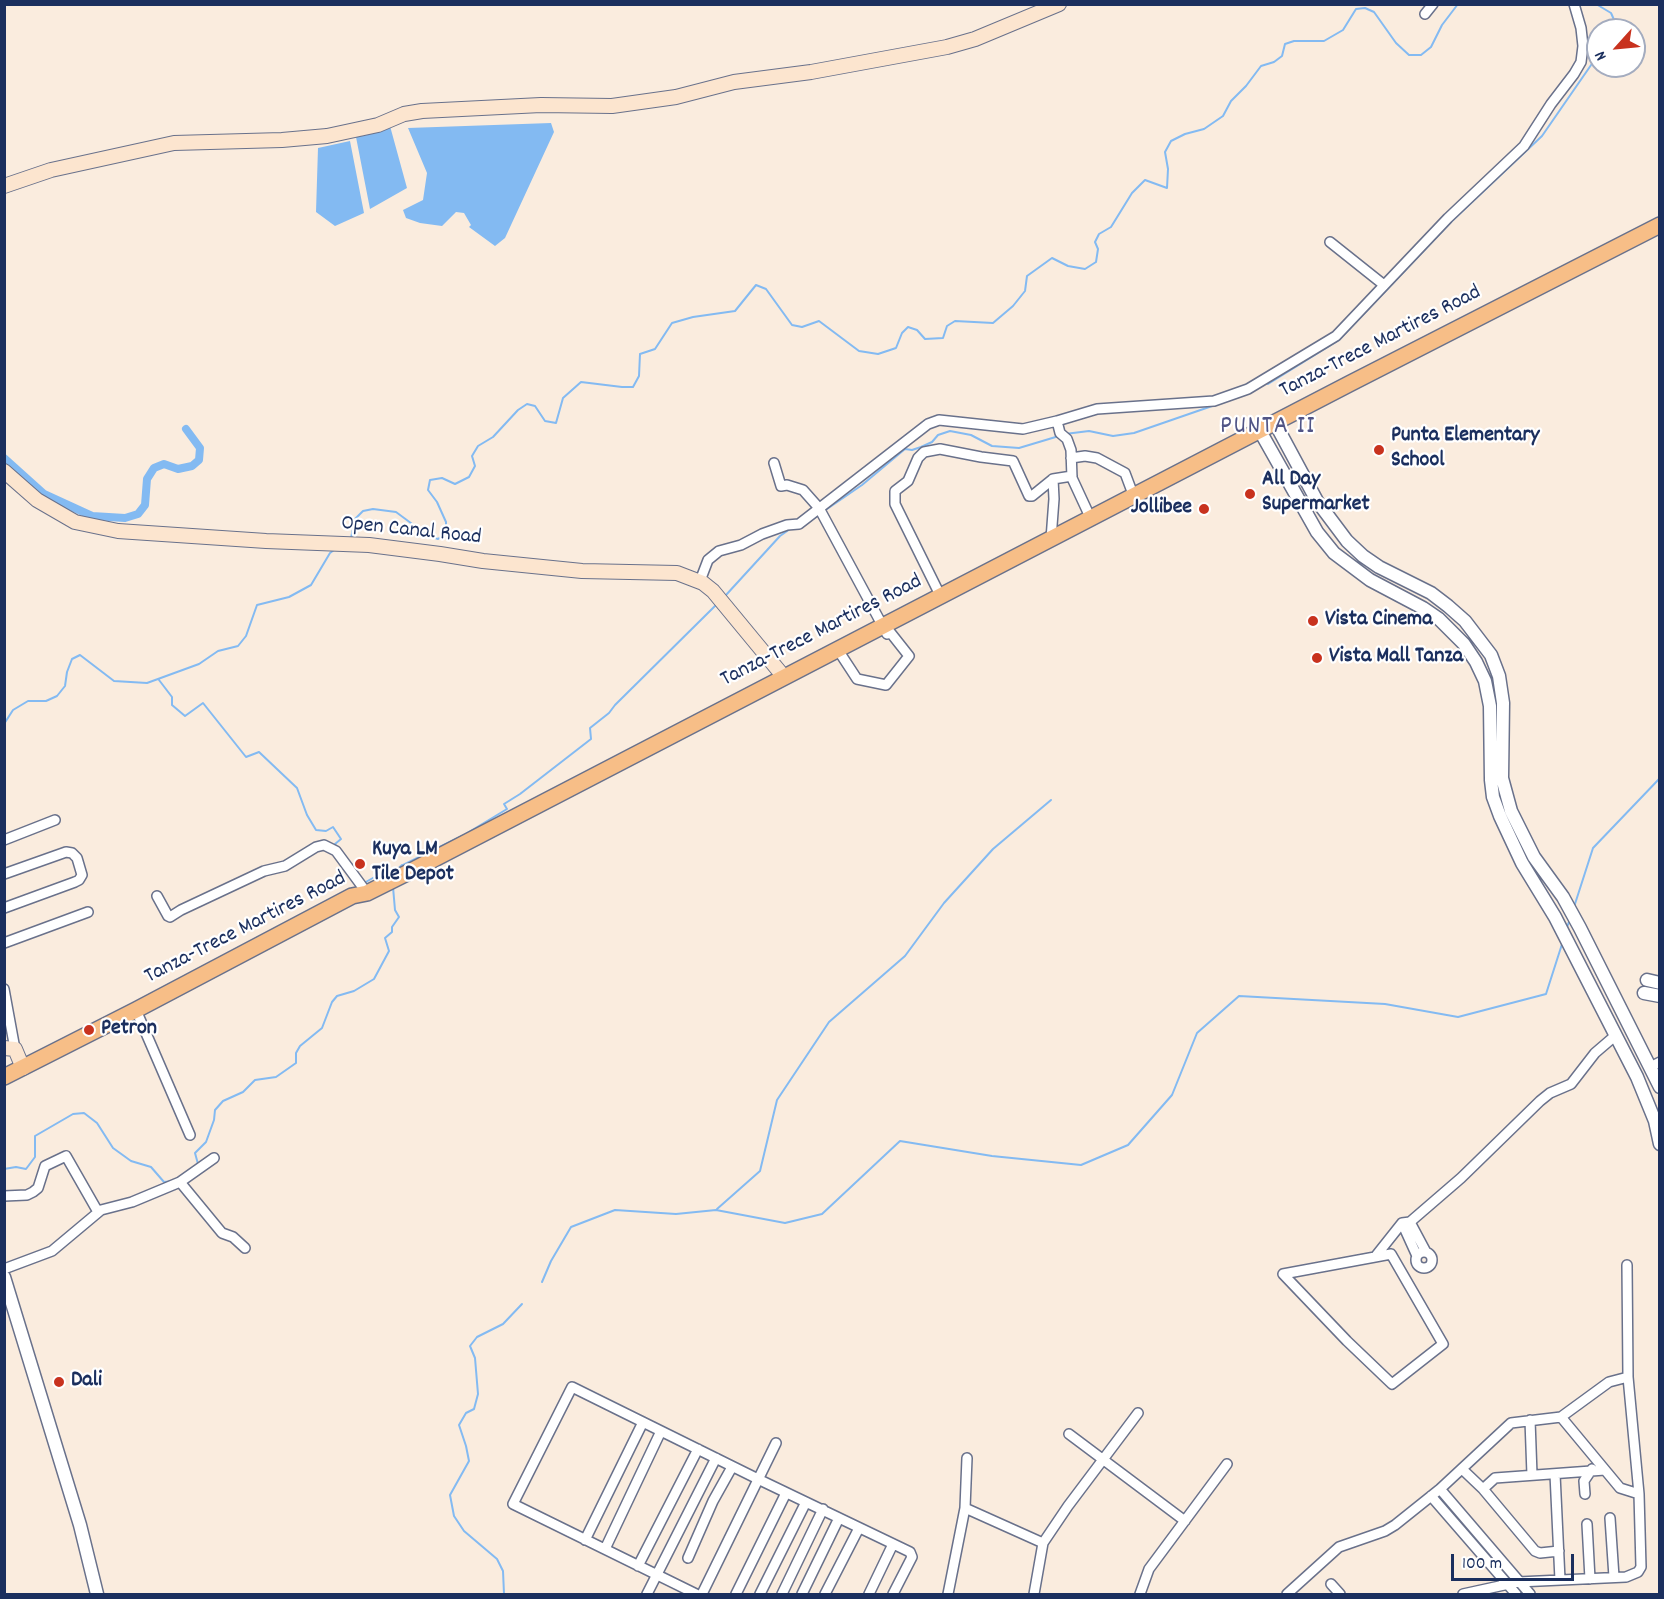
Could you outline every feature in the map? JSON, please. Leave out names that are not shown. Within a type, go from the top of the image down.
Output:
[{"type":"main road","points":[[4,186],[51,170],[174,142],[282,140],[327,136],[378,125],[404,114],[422,111],[541,105],[612,106],[676,97],[735,82],[811,72],[947,47],[975,39],[1059,4]]},
{"type":"main road","name":"Tanza-Trece Martires Road","points":[[4,1077],[352,896],[373,890],[1659,225]]},
{"type":"main road","name":"Open Canal Road","points":[[4,471],[37,500],[75,522],[118,531],[369,545],[483,561],[582,571],[678,573],[700,581],[713,591],[784,677]]},
{"type":"main road","points":[[10,1048],[23,1068]]},
{"type":"street","points":[[1425,14],[1433,4]]},
{"type":"street","points":[[700,581],[708,560],[719,550],[741,545],[787,525],[799,524],[928,424],[939,420],[1023,429],[1057,422],[1097,409],[1214,401],[1248,389],[1336,336],[1448,218],[1524,146],[1581,62],[1583,46],[1581,28],[1574,4]]},
{"type":"street","points":[[1330,242],[1384,285]]},
{"type":"street","points":[[1057,422],[1071,458],[1072,476],[1091,519]]},
{"type":"street","points":[[1275,423],[1317,501],[1347,541],[1379,567],[1431,593],[1465,621],[1491,655],[1499,676],[1503,703],[1491,780],[1493,797],[1522,863],[1556,917],[1642,1088],[1655,1121],[1659,1144]]},
{"type":"street","points":[[1260,431],[1317,532],[1334,553],[1370,580],[1423,608],[1438,619],[1464,644],[1476,662],[1485,681],[1497,732],[1502,778],[1511,811],[1534,857],[1563,897],[1655,1065],[1659,1087]]},
{"type":"street","points":[[941,597],[895,504],[895,491],[908,481],[918,458],[924,452],[940,449],[981,458],[1013,461],[1017,465],[1029,496],[1053,479],[1072,476]]},
{"type":"street","points":[[1071,458],[1085,456],[1096,458],[1125,472],[1134,497]]},
{"type":"street","points":[[774,463],[782,486],[787,485],[803,490],[819,508],[887,634],[890,632],[909,656],[886,685],[857,679],[838,650]]},
{"type":"street","points":[[1052,539],[1053,479]]},
{"type":"street","points":[[4,840],[55,820]]},
{"type":"street","points":[[157,896],[170,917],[264,871],[285,866],[316,847],[324,845],[336,851],[373,890]]},
{"type":"street","points":[[4,874],[66,852],[72,853],[77,858],[82,875],[75,882],[4,908]]},
{"type":"street","points":[[4,943],[88,912]]},
{"type":"street","points":[[1650,985],[1659,996]]},
{"type":"street","points":[[4,989],[10,1048]]},
{"type":"street","points":[[136,1010],[190,1135]]},
{"type":"street","points":[[1375,1257],[1406,1222],[1461,1178],[1540,1101],[1550,1093],[1571,1084],[1595,1053],[1616,1035]]},
{"type":"street","points":[[4,1196],[27,1195],[33,1192],[41,1184],[45,1166],[66,1156],[98,1212]]},
{"type":"street","points":[[4,1269],[52,1251],[98,1212],[132,1202],[180,1182],[214,1158]]},
{"type":"street","points":[[180,1182],[222,1233],[233,1237],[245,1248]]},
{"type":"street","points":[[1401,1271],[1420,1257],[1406,1222]]},
{"type":"street","points":[[1391,1254],[1443,1344],[1392,1384],[1283,1274],[1375,1257],[1391,1254]]},
{"type":"street","points":[[1463,1594],[1518,1582],[1629,1577],[1640,1570],[1639,1494],[1628,1377],[1627,1265]]},
{"type":"street","points":[[4,1277],[76,1514],[97,1594]]},
{"type":"street","points":[[1287,1594],[1338,1547],[1390,1528],[1440,1490],[1508,1426],[1530,1420],[1561,1417],[1610,1382],[1628,1377]]},
{"type":"street","points":[[696,1594],[513,1504],[572,1388],[910,1552],[912,1557],[893,1594]]},
{"type":"street","points":[[1034,1594],[1043,1543],[1138,1413]]},
{"type":"street","points":[[1561,1417],[1623,1490],[1639,1494]]},
{"type":"street","points":[[1530,1420],[1532,1475]]},
{"type":"street","points":[[585,1540],[643,1422]]},
{"type":"street","points":[[605,1549],[661,1431]]},
{"type":"street","points":[[1069,1434],[1185,1521]]},
{"type":"street","points":[[702,1594],[776,1443]]},
{"type":"street","points":[[638,1566],[698,1449]]},
{"type":"street","points":[[647,1594],[716,1458]]},
{"type":"street","points":[[948,1594],[965,1508],[967,1458]]},
{"type":"street","points":[[1584,1494],[1584,1481],[1591,1472],[1596,1459]]},
{"type":"street","points":[[1140,1594],[1149,1569],[1227,1464]]},
{"type":"street","points":[[688,1558],[713,1501],[732,1467]]},
{"type":"street","points":[[1462,1469],[1483,1489],[1535,1551],[1540,1553],[1559,1551]]},
{"type":"street","points":[[1483,1489],[1495,1479],[1605,1470]]},
{"type":"street","points":[[1555,1474],[1560,1580]]},
{"type":"street","points":[[1440,1490],[1530,1594]]},
{"type":"street","points":[[735,1594],[786,1493]]},
{"type":"street","points":[[1431,1496],[1516,1594]]},
{"type":"street","points":[[760,1594],[806,1502]]},
{"type":"street","points":[[965,1508],[1043,1543]]},
{"type":"street","points":[[782,1594],[823,1509]]},
{"type":"street","points":[[802,1594],[839,1518]]},
{"type":"street","points":[[1610,1518],[1614,1577]]},
{"type":"street","points":[[1587,1524],[1590,1579]]},
{"type":"street","points":[[825,1594],[859,1528]]},
{"type":"street","points":[[869,1594],[893,1544]]},
{"type":"street","points":[[1331,1584],[1340,1594]]},
{"type":"water","points":[[551,123],[554,132],[505,238],[495,246],[469,227],[471,225],[464,213],[456,212],[442,226],[420,223],[406,218],[403,210],[423,200],[427,173],[408,128]]},
{"type":"water","points":[[390,126],[407,188],[370,209],[356,137]]},
{"type":"water","points":[[350,141],[364,213],[335,226],[316,212],[318,148]]},
{"type":"waterway","points":[[351,538],[355,519],[363,511],[373,509],[396,512],[427,535],[438,539],[446,533],[446,522],[437,502],[428,490],[430,480],[442,478],[455,484],[469,477],[475,466],[472,456],[478,446],[493,437],[518,410],[527,404],[535,406],[545,421],[556,423],[563,398],[581,382],[633,387],[639,376],[640,354],[655,349],[672,323],[693,317],[735,311],[756,285],[766,289],[792,325],[802,327],[819,321],[859,351],[878,354],[896,348],[902,333],[908,327],[917,330],[925,339],[943,338],[947,326],[955,321],[993,323],[1013,306],[1025,291],[1027,276],[1052,258],[1068,266],[1085,269],[1096,262],[1098,249],[1095,242],[1099,234],[1111,227],[1132,193],[1145,180],[1167,188],[1168,169],[1165,152],[1171,141],[1204,129],[1223,116],[1231,101],[1261,66],[1274,62],[1282,56],[1285,44],[1294,41],[1324,41],[1343,30],[1356,9],[1365,8],[1374,12],[1396,43],[1409,55],[1421,55],[1431,47],[1442,25],[1458,4]]},
{"type":"waterway","points":[[1596,4],[1611,13],[1613,18]]},
{"type":"waterway","points":[[1268,384],[1339,340],[1452,221],[1542,136],[1586,72]]},
{"type":"waterway","points":[[1065,434],[1089,431],[1113,436],[1134,433],[1215,405]]},
{"type":"waterway","points":[[4,458],[44,494],[92,516],[125,518],[138,514],[145,505],[147,479],[154,468],[164,464],[178,469],[192,466],[199,460],[200,448],[186,429]]},
{"type":"waterway","points":[[827,509],[862,485],[905,449],[912,450],[921,447],[932,442],[938,435],[950,431],[971,435],[992,446],[1019,448],[1059,436]]},
{"type":"waterway","points":[[806,524],[816,517]]},
{"type":"waterway","points":[[726,595],[780,536],[790,529]]},
{"type":"waterway","points":[[4,724],[13,710],[28,701],[46,701],[57,696],[65,686],[72,659],[80,655],[114,681],[147,683],[199,664],[218,651],[238,646],[246,636],[257,605],[289,597],[311,585],[334,550]]},
{"type":"waterway","points":[[403,865],[464,835],[507,809],[504,804],[591,739],[590,728],[609,713],[716,605]]},
{"type":"waterway","points":[[159,680],[172,697],[172,705],[185,716],[203,703],[246,757],[259,752],[297,788],[307,815],[316,830],[326,831],[333,827],[341,839],[335,844],[337,848]]},
{"type":"waterway","points":[[1574,907],[1593,848],[1660,778]]},
{"type":"waterway","points":[[717,1209],[760,1171],[777,1100],[829,1022],[905,956],[944,903],[993,849],[1051,800]]},
{"type":"waterway","points":[[393,873],[402,865]]},
{"type":"waterway","points":[[385,872],[395,868]]},
{"type":"waterway","points":[[364,883],[380,874]]},
{"type":"waterway","points":[[198,1164],[195,1153],[206,1142],[215,1110],[223,1101],[243,1092],[255,1080],[276,1077],[296,1063],[296,1053],[300,1046],[322,1028],[332,1002],[337,996],[354,991],[374,979],[389,951],[385,938],[392,932],[392,927],[399,917],[395,910],[393,887]]},
{"type":"waterway","points":[[1566,930],[1570,919]]},
{"type":"waterway","points":[[542,1282],[551,1261],[571,1227],[615,1210],[676,1214],[716,1210],[785,1223],[822,1214],[900,1141],[992,1156],[1081,1165],[1128,1145],[1172,1095],[1197,1033],[1239,996],[1385,1004],[1458,1017],[1546,994],[1563,941]]},
{"type":"waterway","points":[[4,1169],[16,1167],[26,1169],[35,1157],[35,1136],[73,1114],[84,1113],[97,1123],[113,1148],[131,1161],[151,1167],[164,1182],[174,1181]]},
{"type":"waterway","points":[[504,1594],[503,1571],[497,1559],[464,1531],[454,1516],[450,1495],[469,1461],[459,1425],[466,1413],[474,1409],[478,1394],[475,1358],[470,1346],[477,1337],[503,1324],[522,1304]]},
{"type":"place","name":"Punta Elementary School","points":[[1379,450]]},
{"type":"place","name":"All Day Supermarket","points":[[1250,494]]},
{"type":"place","name":"Jollibee","points":[[1204,509]]},
{"type":"place","name":"Vista Cinema","points":[[1313,621]]},
{"type":"place","name":"Vista Mall Tanza","points":[[1317,658]]},
{"type":"place","name":"Kuya LM Tile Depot","points":[[360,864]]},
{"type":"place","name":"Petron","points":[[89,1030]]},
{"type":"place","name":"Dali","points":[[59,1382]]},
{"type":"district","name":"PUNTA II","points":[[1268,428]]}]
